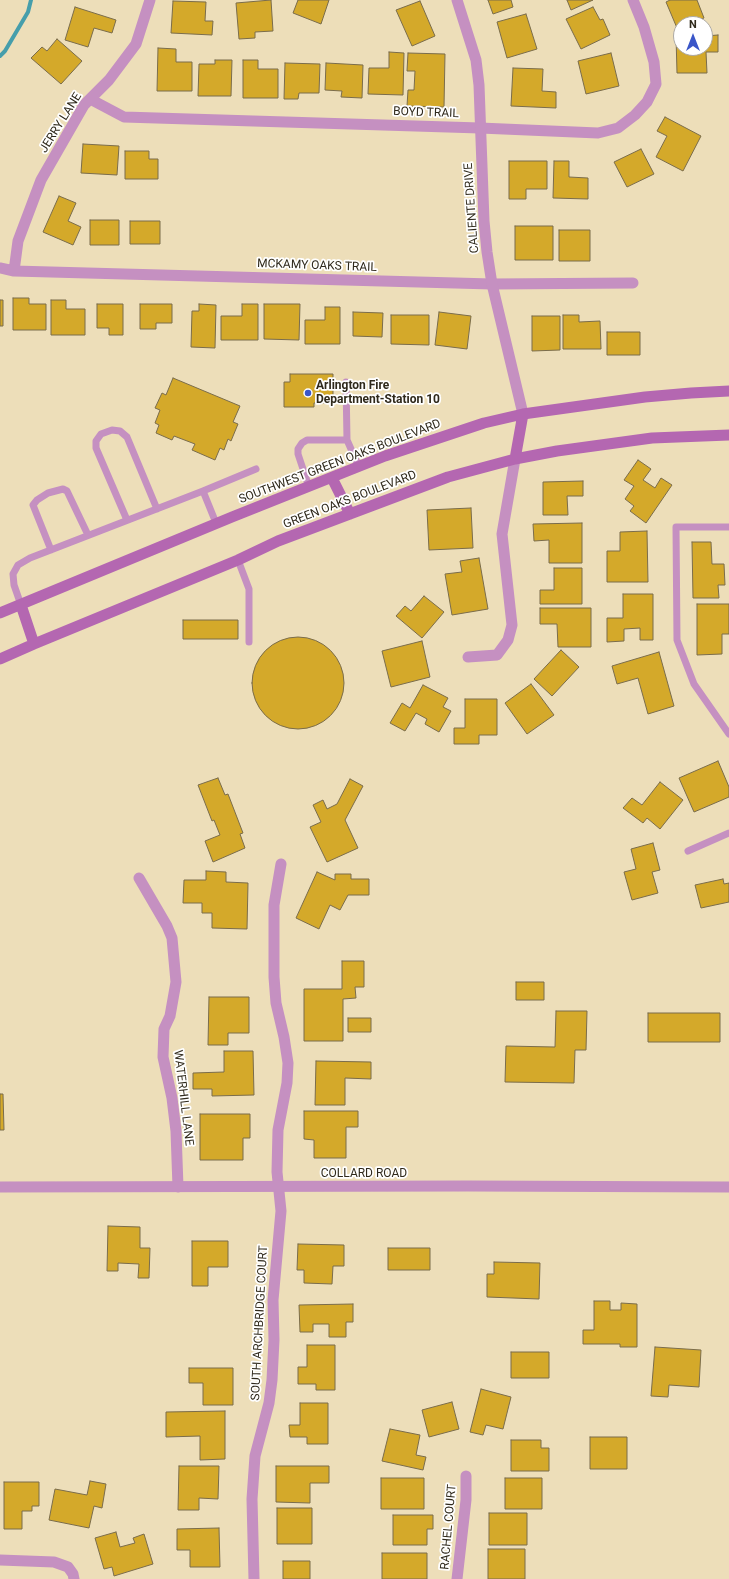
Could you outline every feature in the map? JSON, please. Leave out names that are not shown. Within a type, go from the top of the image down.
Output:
[{"type":"main road","name":"SOUTHWEST GREEN OAKS BOULEVARD","points":[[0,613],[385,456],[484,423],[523,414],[644,397],[729,391]]},
{"type":"main road","points":[[515,459],[523,414]]},
{"type":"main road","name":"GREEN OAKS BOULEVARD","points":[[0,659],[238,560],[278,541],[448,477],[515,459],[557,451],[652,438],[729,435]]},
{"type":"main road","points":[[332,478],[350,514]]},
{"type":"main road","points":[[21,605],[34,644]]},
{"type":"street","name":"JERRY LANE","points":[[14,271],[18,241],[41,180],[84,105],[113,75],[136,44],[150,0]]},
{"type":"street","name":"CALIENTE DRIVE","points":[[457,0],[476,60],[479,85],[484,221],[492,284],[523,414]]},
{"type":"street","name":"BOYD TRAIL","points":[[90,99],[124,117],[598,133],[618,128],[636,115],[647,102],[656,84],[654,62],[644,27],[633,0]]},
{"type":"street","name":"MCKAMY OAKS TRAIL","points":[[0,268],[14,271],[492,284],[633,283]]},
{"type":"street","points":[[468,657],[497,655],[508,640],[512,624],[502,534],[515,459]]},
{"type":"street","name":"SOUTH ARCHBRIDGE COURT","points":[[254,1579],[252,1499],[255,1456],[269,1403],[272,1380],[274,1340],[273,1300],[281,1211],[277,1172],[278,1130],[287,1083],[288,1062],[284,1036],[276,1003],[274,977],[274,905],[281,864]]},
{"type":"street","name":"WATERHILL LANE","points":[[139,878],[167,926],[172,938],[176,982],[170,1016],[164,1029],[162,1057],[173,1105],[176,1131],[178,1187]]},
{"type":"street","name":"COLLARD ROAD","points":[[0,1187],[729,1187]]},
{"type":"street","name":"RACHEL COURT","points":[[457,1579],[466,1500],[466,1476]]},
{"type":"street","points":[[0,1560],[54,1562],[68,1567],[73,1574],[74,1579]]},
{"type":"lane","points":[[346,382],[347,440],[359,467]]},
{"type":"lane","points":[[127,520],[96,448],[96,441],[101,434],[112,430],[120,431],[127,437],[157,509]]},
{"type":"lane","points":[[309,487],[298,454],[298,449],[302,443],[307,440],[347,440]]},
{"type":"lane","points":[[21,605],[14,585],[13,574],[18,564],[88,535],[203,491],[256,468]]},
{"type":"lane","points":[[51,550],[33,505],[48,492],[63,489],[67,491],[88,535]]},
{"type":"lane","points":[[203,491],[216,524]]},
{"type":"lane","points":[[729,527],[676,527],[677,640],[694,684],[729,734]]},
{"type":"lane","points":[[238,560],[249,589],[249,642]]},
{"type":"lane","points":[[688,852],[729,832]]},
{"type":"building","points":[[271,0],[273,31],[255,32],[255,38],[239,39],[236,3]]},
{"type":"building","points":[[298,0],[329,0],[321,24],[293,13]]},
{"type":"building","points":[[488,0],[511,0],[513,7],[493,14]]},
{"type":"building","points":[[567,0],[593,0],[571,10]]},
{"type":"building","points":[[670,0],[697,0],[703,16],[673,16],[673,19],[666,2]]},
{"type":"building","points":[[173,1],[206,2],[205,21],[213,21],[212,35],[171,33]]},
{"type":"building","points":[[420,1],[435,36],[412,46],[396,10]]},
{"type":"building","points":[[75,7],[116,20],[112,33],[94,28],[88,47],[65,40]]},
{"type":"building","points":[[593,7],[600,20],[603,19],[610,35],[581,49],[566,19]]},
{"type":"building","points":[[526,14],[537,49],[507,58],[497,22]]},
{"type":"building","points":[[713,35],[718,35],[718,52],[713,52]]},
{"type":"building","points":[[57,39],[82,61],[61,84],[31,58],[42,47],[47,51]]},
{"type":"building","points":[[158,48],[176,49],[176,62],[192,62],[192,91],[157,91]]},
{"type":"building","points":[[389,52],[404,53],[403,95],[368,94],[369,68],[389,68]]},
{"type":"building","points":[[408,53],[445,54],[444,107],[407,106],[408,90],[414,90],[415,71],[407,71]]},
{"type":"building","points":[[611,53],[619,86],[586,94],[578,61]]},
{"type":"building","points":[[677,56],[706,56],[707,73],[677,73]]},
{"type":"building","points":[[215,60],[232,60],[231,96],[198,96],[199,64],[215,64]]},
{"type":"building","points":[[243,60],[258,60],[258,69],[278,69],[278,98],[243,98]]},
{"type":"building","points":[[285,63],[320,64],[319,93],[299,93],[298,99],[284,99]]},
{"type":"building","points":[[326,63],[363,65],[362,98],[341,97],[342,91],[325,90]]},
{"type":"building","points":[[513,68],[543,69],[542,91],[556,92],[556,108],[511,106]]},
{"type":"building","points":[[665,117],[701,136],[683,171],[656,157],[667,136],[657,131]]},
{"type":"building","points":[[83,144],[119,146],[117,175],[81,173]]},
{"type":"building","points":[[641,149],[654,174],[627,187],[614,162]]},
{"type":"building","points":[[125,151],[149,151],[149,159],[158,159],[158,179],[125,179]]},
{"type":"building","points":[[509,161],[547,161],[547,189],[526,189],[526,199],[509,199]]},
{"type":"building","points":[[554,161],[569,161],[569,177],[588,178],[588,199],[553,198]]},
{"type":"building","points":[[59,196],[76,203],[68,221],[81,227],[73,245],[43,232]]},
{"type":"building","points":[[90,220],[119,220],[119,245],[90,245]]},
{"type":"building","points":[[130,221],[160,221],[160,244],[130,244]]},
{"type":"building","points":[[515,226],[553,226],[553,260],[515,260]]},
{"type":"building","points":[[559,230],[590,230],[590,261],[559,261]]},
{"type":"building","points":[[13,298],[29,298],[29,304],[46,304],[46,330],[13,330]]},
{"type":"building","points":[[0,300],[3,300],[3,326],[0,326]]},
{"type":"building","points":[[51,300],[66,300],[66,309],[85,309],[85,335],[51,335]]},
{"type":"building","points":[[97,304],[123,304],[123,335],[109,335],[109,328],[97,328]]},
{"type":"building","points":[[140,304],[172,304],[172,323],[156,323],[156,329],[140,329]]},
{"type":"building","points":[[199,304],[216,305],[215,348],[191,347],[192,311],[199,311]]},
{"type":"building","points":[[242,304],[258,304],[258,340],[221,340],[221,316],[242,316]]},
{"type":"building","points":[[264,304],[300,304],[299,340],[264,339]]},
{"type":"building","points":[[325,307],[340,307],[340,344],[305,344],[305,320],[325,320]]},
{"type":"building","points":[[353,312],[383,313],[382,337],[353,336]]},
{"type":"building","points":[[439,312],[471,316],[467,349],[435,345]]},
{"type":"building","points":[[391,315],[429,315],[429,345],[391,344]]},
{"type":"building","points":[[563,315],[579,315],[579,322],[600,321],[601,349],[563,349]]},
{"type":"building","points":[[532,316],[560,316],[560,350],[532,351]]},
{"type":"building","points":[[607,332],[640,332],[640,355],[607,355]]},
{"type":"building","name":"Arlington Fire Department-Station 10","points":[[290,374],[333,374],[333,403],[314,403],[314,407],[284,407],[284,382],[290,382]]},
{"type":"building","points":[[173,378],[240,406],[233,422],[238,424],[231,441],[228,439],[224,450],[220,448],[215,460],[192,450],[195,444],[174,436],[172,440],[156,433],[159,425],[155,423],[160,410],[155,408],[162,393],[166,395]]},
{"type":"building","points":[[638,460],[651,469],[643,480],[655,488],[661,478],[672,485],[646,523],[630,511],[634,506],[625,499],[634,486],[624,480]]},
{"type":"building","points":[[583,481],[583,496],[567,496],[568,515],[543,515],[543,482]]},
{"type":"building","points":[[471,508],[473,548],[429,550],[427,510]]},
{"type":"building","points":[[582,523],[582,563],[549,563],[549,540],[534,541],[533,524]]},
{"type":"building","points":[[647,531],[648,582],[607,582],[607,551],[620,551],[620,532]]},
{"type":"building","points":[[692,542],[711,542],[712,564],[724,564],[725,585],[718,585],[719,598],[693,598]]},
{"type":"building","points":[[479,558],[488,609],[452,615],[445,574],[462,572],[460,561]]},
{"type":"building","points":[[554,568],[582,568],[582,604],[540,604],[540,590],[554,590]]},
{"type":"building","points":[[623,594],[653,594],[653,640],[640,640],[640,628],[624,629],[624,641],[607,642],[607,618],[623,618]]},
{"type":"building","points":[[424,596],[444,612],[422,638],[396,616],[405,606],[411,611]]},
{"type":"building","points":[[697,604],[729,604],[729,634],[722,634],[722,654],[697,655]]},
{"type":"building","points":[[540,608],[591,608],[591,647],[558,647],[557,624],[540,624]]},
{"type":"building","points":[[183,620],[238,620],[238,639],[183,639]]},
{"type":"building","points":[[298,637],[316,640],[331,650],[341,665],[344,683],[341,701],[331,716],[316,726],[298,729],[280,726],[265,716],[255,701],[252,683],[255,665],[265,650],[280,640]]},
{"type":"building","points":[[422,641],[430,677],[391,687],[382,651]]},
{"type":"building","points":[[561,650],[579,667],[552,696],[534,679]]},
{"type":"building","points":[[659,652],[674,706],[648,714],[638,678],[617,684],[612,666]]},
{"type":"building","points":[[531,684],[554,715],[527,734],[505,703]]},
{"type":"building","points":[[423,685],[448,698],[443,707],[451,711],[439,732],[425,724],[427,719],[416,713],[405,731],[390,723],[402,703],[410,708]]},
{"type":"building","points":[[465,699],[497,699],[497,735],[479,735],[479,744],[454,744],[454,728],[465,728]]},
{"type":"building","points":[[718,761],[729,787],[729,797],[694,812],[679,778]]},
{"type":"building","points":[[218,778],[225,795],[228,794],[243,833],[240,834],[245,848],[213,862],[205,841],[220,835],[214,820],[212,821],[198,785]]},
{"type":"building","points":[[350,779],[363,786],[345,820],[358,848],[327,862],[310,827],[321,822],[313,805],[323,800],[327,809],[337,804]]},
{"type":"building","points":[[660,782],[683,800],[660,829],[647,818],[643,823],[623,808],[632,798],[642,805]]},
{"type":"building","points":[[653,843],[660,870],[652,872],[658,893],[632,900],[624,872],[636,869],[631,849]]},
{"type":"building","points":[[206,871],[226,872],[226,882],[248,883],[247,929],[212,928],[212,913],[202,913],[202,903],[183,903],[184,880],[206,880]]},
{"type":"building","points":[[317,872],[335,880],[335,874],[351,874],[351,879],[369,879],[369,895],[348,895],[340,910],[330,905],[319,929],[296,918]]},
{"type":"building","points":[[723,879],[724,884],[729,883],[729,902],[701,908],[695,885]]},
{"type":"building","points":[[342,961],[364,961],[364,987],[355,987],[356,998],[343,999],[343,1041],[304,1041],[304,989],[342,989]]},
{"type":"building","points":[[516,982],[544,982],[544,1000],[516,1000]]},
{"type":"building","points":[[209,997],[249,997],[249,1033],[228,1033],[228,1045],[208,1045]]},
{"type":"building","points":[[556,1011],[587,1011],[586,1050],[575,1050],[574,1083],[505,1082],[506,1046],[555,1047]]},
{"type":"building","points":[[648,1013],[720,1013],[720,1042],[648,1042]]},
{"type":"building","points":[[348,1018],[371,1018],[371,1032],[348,1032]]},
{"type":"building","points":[[224,1051],[253,1051],[254,1095],[212,1096],[212,1089],[193,1089],[193,1073],[224,1072]]},
{"type":"building","points":[[316,1061],[371,1062],[371,1079],[345,1078],[345,1105],[315,1105]]},
{"type":"building","points":[[0,1094],[3,1094],[4,1130],[0,1130]]},
{"type":"building","points":[[304,1111],[358,1111],[358,1127],[346,1127],[346,1158],[314,1158],[314,1140],[304,1139]]},
{"type":"building","points":[[200,1114],[250,1114],[250,1138],[243,1138],[243,1160],[200,1160]]},
{"type":"building","points":[[108,1226],[140,1227],[140,1248],[150,1248],[149,1278],[138,1278],[139,1264],[118,1263],[118,1271],[107,1271]]},
{"type":"building","points":[[192,1241],[228,1241],[228,1267],[208,1267],[208,1286],[192,1286]]},
{"type":"building","points":[[298,1244],[344,1245],[344,1266],[333,1266],[332,1284],[304,1283],[304,1270],[297,1270]]},
{"type":"building","points":[[388,1248],[430,1248],[430,1270],[388,1270]]},
{"type":"building","points":[[494,1262],[540,1263],[539,1299],[487,1297],[487,1274],[494,1274]]},
{"type":"building","points":[[594,1301],[610,1301],[610,1310],[621,1310],[621,1303],[637,1304],[637,1347],[620,1347],[620,1344],[583,1344],[583,1330],[594,1330]]},
{"type":"building","points":[[353,1304],[353,1322],[346,1322],[346,1337],[329,1337],[329,1324],[313,1324],[313,1332],[300,1332],[299,1305]]},
{"type":"building","points":[[307,1345],[335,1345],[335,1390],[316,1390],[316,1384],[298,1384],[298,1367],[307,1367]]},
{"type":"building","points":[[655,1347],[701,1350],[699,1387],[669,1385],[668,1397],[651,1396]]},
{"type":"building","points":[[511,1352],[549,1352],[549,1378],[511,1378]]},
{"type":"building","points":[[189,1368],[233,1368],[233,1405],[203,1405],[203,1383],[189,1383]]},
{"type":"building","points":[[481,1389],[511,1397],[503,1429],[486,1425],[483,1435],[470,1432]]},
{"type":"building","points":[[452,1402],[459,1429],[429,1437],[422,1410]]},
{"type":"building","points":[[300,1403],[328,1403],[328,1444],[307,1444],[307,1437],[290,1437],[289,1425],[300,1425]]},
{"type":"building","points":[[225,1411],[225,1459],[200,1460],[200,1436],[166,1437],[166,1412]]},
{"type":"building","points":[[390,1429],[420,1435],[416,1455],[426,1457],[423,1470],[382,1461]]},
{"type":"building","points":[[590,1437],[627,1437],[627,1469],[590,1469]]},
{"type":"building","points":[[511,1440],[541,1440],[541,1448],[549,1448],[549,1471],[511,1471]]},
{"type":"building","points":[[179,1466],[219,1466],[218,1499],[199,1498],[199,1510],[178,1510]]},
{"type":"building","points":[[276,1466],[329,1466],[329,1483],[310,1483],[310,1503],[276,1502]]},
{"type":"building","points":[[381,1478],[424,1478],[424,1509],[381,1509]]},
{"type":"building","points":[[505,1478],[542,1478],[542,1509],[505,1509]]},
{"type":"building","points":[[90,1481],[106,1484],[102,1508],[94,1506],[89,1528],[49,1520],[55,1489],[87,1495]]},
{"type":"building","points":[[4,1482],[39,1482],[39,1506],[32,1506],[32,1511],[22,1511],[22,1529],[4,1529]]},
{"type":"building","points":[[277,1508],[312,1508],[312,1544],[277,1544]]},
{"type":"building","points":[[489,1513],[527,1513],[527,1545],[489,1545]]},
{"type":"building","points":[[393,1515],[433,1515],[433,1529],[427,1529],[427,1545],[393,1545]]},
{"type":"building","points":[[219,1528],[220,1567],[190,1567],[190,1550],[177,1550],[177,1529]]},
{"type":"building","points":[[116,1532],[120,1547],[135,1543],[133,1538],[144,1534],[153,1564],[114,1576],[112,1567],[104,1569],[95,1538]]},
{"type":"building","points":[[488,1549],[525,1549],[525,1579],[488,1579]]},
{"type":"building","points":[[382,1553],[427,1553],[427,1579],[382,1579]]},
{"type":"building","points":[[283,1561],[310,1561],[310,1579],[283,1579]]},
{"type":"waterway","points":[[0,56],[5,51],[28,12],[31,0]]},
{"type":"place","name":"Arlington Fire Department-Station 10","points":[[308,393]]}]
